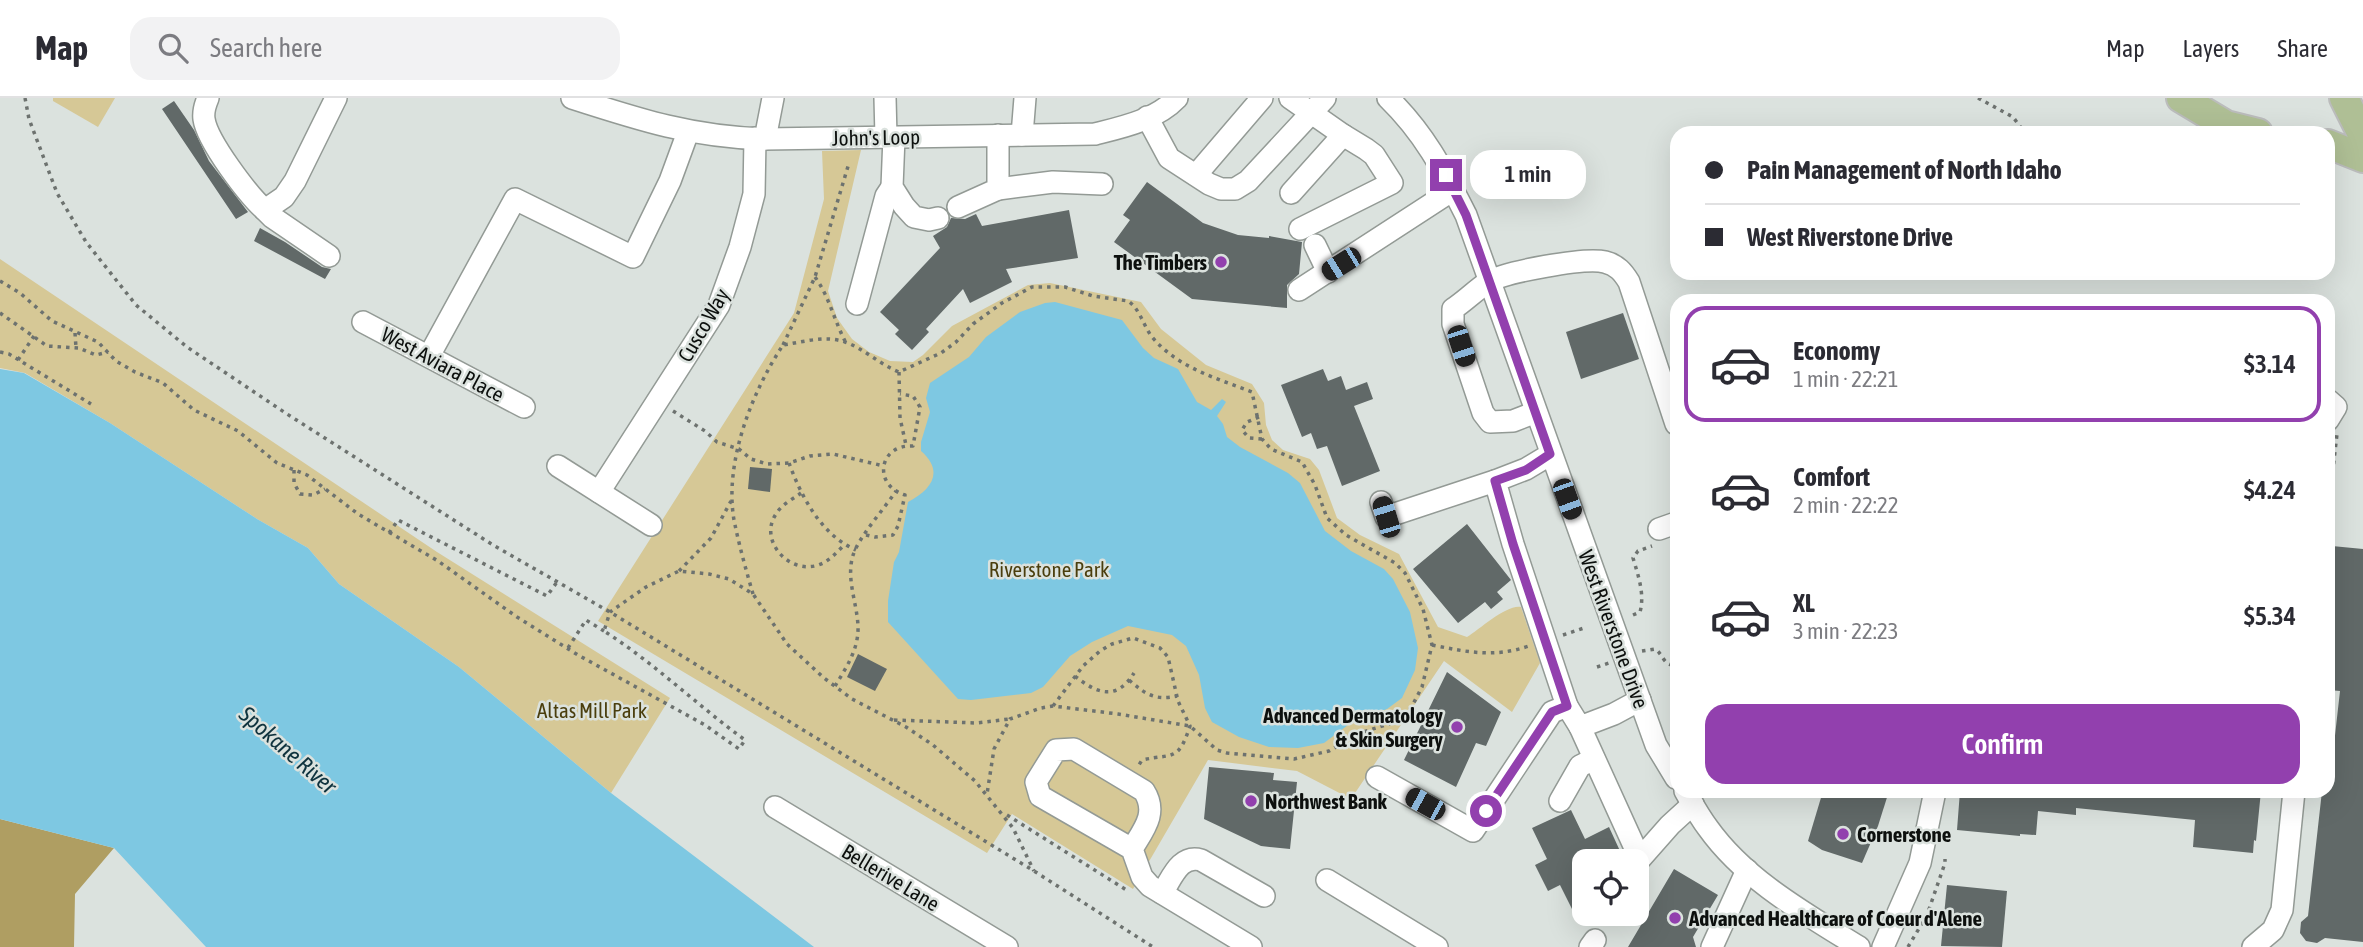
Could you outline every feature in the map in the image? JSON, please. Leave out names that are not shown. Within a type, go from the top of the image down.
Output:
[{"type":"main road","points":[[2181,98],[2230,126]]},
{"type":"main road","points":[[2344,98],[2363,136]]},
{"type":"main road","points":[[2335,147],[2363,158]]},
{"type":"street","points":[[208,98],[204,111],[207,129],[247,191],[272,217],[329,256]]},
{"type":"street","points":[[265,210],[284,197],[295,181],[336,98]]},
{"type":"street","name":"John's Loop","points":[[572,98],[665,127],[760,139],[1095,134],[1134,125],[1177,98]]},
{"type":"street","name":"Cusco Way","points":[[598,492],[719,305],[754,194],[760,139],[773,98]]},
{"type":"street","points":[[885,98],[892,187],[914,217],[929,220],[938,218]]},
{"type":"street","points":[[1022,135],[1025,98]]},
{"type":"street","points":[[1196,175],[1262,98]]},
{"type":"street","points":[[1290,98],[1318,105],[1343,135],[1374,155],[1392,183],[1307,237],[1328,272]]},
{"type":"street","name":"West Riverstone Drive","points":[[1388,98],[1404,114],[1439,161],[1466,215],[1656,745],[1670,768]]},
{"type":"street","points":[[1147,117],[1169,158],[1209,184],[1221,189],[1235,189],[1248,181],[1318,105]]},
{"type":"street","points":[[429,356],[515,199],[633,257],[670,181],[688,132]]},
{"type":"street","points":[[998,135],[998,189]]},
{"type":"street","points":[[1291,193],[1343,135]]},
{"type":"street","points":[[958,207],[998,189],[1053,182],[1102,184]]},
{"type":"street","points":[[857,304],[887,196],[892,187]]},
{"type":"street","points":[[1299,290],[1453,190]]},
{"type":"street","points":[[1536,412],[1513,421],[1490,422],[1483,413],[1453,324],[1453,309],[1490,281],[1552,266],[1588,261],[1602,261],[1622,271],[1629,282],[1670,406]]},
{"type":"street","name":"West Aviara Place","points":[[363,323],[524,407]]},
{"type":"street","points":[[1381,502],[1386,517],[1526,470],[1550,454]]},
{"type":"street","points":[[558,466],[652,525]]},
{"type":"street","points":[[1495,481],[1567,706],[1580,727],[1640,859],[1689,798],[1709,829],[1747,870],[1801,911],[1859,947]]},
{"type":"street","points":[[1580,727],[1614,715],[1640,700]]},
{"type":"street","points":[[1377,776],[1473,831],[1552,712],[1567,706]]},
{"type":"street","points":[[1132,849],[1151,816],[1149,800],[1144,791],[1074,750],[1056,750],[1036,782],[1040,796],[1132,849],[1142,877],[1150,886],[1251,947]]},
{"type":"street","points":[[1560,801],[1580,766],[1594,760]]},
{"type":"street","points":[[1883,947],[1920,863],[1934,798]]},
{"type":"street","points":[[2253,947],[2273,930],[2282,910],[2293,798]]},
{"type":"street","name":"Bellerive Lane","points":[[775,807],[1007,947]]},
{"type":"street","points":[[1162,893],[1183,862],[1192,858],[1202,860],[1264,896]]},
{"type":"street","points":[[1712,947],[1747,870]]},
{"type":"street","points":[[1327,880],[1432,945]]},
{"type":"path","points":[[24,98],[57,193],[86,242],[136,305],[187,347],[287,415],[493,545],[610,612],[1034,871],[1153,947]]},
{"type":"path","points":[[1978,98],[2013,117],[2020,126]]},
{"type":"path","points":[[849,163],[815,277],[783,345],[758,389],[739,449],[732,497],[734,519],[753,594],[804,662],[852,698],[892,720],[953,760],[1002,812],[1022,842],[1034,871]]},
{"type":"path","points":[[815,277],[824,288],[835,323],[845,342]]},
{"type":"path","points":[[0,281],[20,293],[52,321],[98,342],[116,361],[163,383],[194,411],[238,431],[265,455],[307,475],[358,514],[438,561],[517,617],[567,648],[673,706],[739,749],[745,740],[708,713],[632,649],[586,620],[567,648]]},
{"type":"path","points":[[783,345],[816,339],[845,342],[881,365],[899,372],[940,353],[1002,303],[1032,287],[1052,286],[1128,301],[1136,306],[1151,336],[1169,353],[1193,370],[1252,392],[1262,439],[1272,449],[1302,462],[1315,485],[1327,518],[1335,526],[1395,563],[1405,573],[1423,609],[1432,645],[1422,687],[1411,708],[1389,724],[1360,733],[1321,753],[1294,759],[1217,750],[1190,726],[1177,696],[1168,657],[1160,648],[1133,638],[1112,643],[1100,651],[1075,676],[1053,706]]},
{"type":"path","points":[[0,313],[47,346],[76,348],[96,355],[108,352]]},
{"type":"path","points":[[75,333],[76,348]]},
{"type":"path","points":[[18,360],[34,336]]},
{"type":"path","points":[[0,352],[91,404]]},
{"type":"path","points":[[899,372],[900,418],[906,445]]},
{"type":"path","points":[[866,535],[887,537],[897,530],[905,495],[887,483],[884,466],[893,451],[906,445],[913,446],[920,407],[913,396],[900,394]]},
{"type":"path","points":[[660,397],[666,407],[705,431],[717,442],[739,449],[751,459],[767,464],[789,463],[810,456],[833,454],[884,466]]},
{"type":"path","points":[[1259,417],[1247,422],[1242,430],[1249,438],[1262,439]]},
{"type":"path","points":[[2335,430],[2335,451]]},
{"type":"path","points":[[789,463],[802,493],[823,524],[856,550]]},
{"type":"path","points":[[294,470],[294,483],[300,494],[313,495],[325,489]]},
{"type":"path","points":[[835,686],[849,663],[858,636],[851,582],[856,550],[896,491]]},
{"type":"path","points":[[802,493],[784,505],[771,525],[776,550],[794,564],[813,566],[833,557],[845,544]]},
{"type":"path","points":[[604,631],[610,612],[646,587],[679,571],[711,538],[732,497]]},
{"type":"path","points":[[388,533],[398,520],[547,596],[557,582]]},
{"type":"path","points":[[1633,615],[1640,612],[1642,590],[1633,558],[1666,531]]},
{"type":"path","points":[[679,571],[729,579],[753,594]]},
{"type":"path","points":[[1432,645],[1472,652],[1508,653],[1584,628]]},
{"type":"path","points":[[1075,676],[1096,691],[1104,692],[1121,688],[1134,673]]},
{"type":"path","points":[[1129,680],[1153,698],[1177,696]]},
{"type":"path","points":[[892,720],[977,723],[1010,719],[1053,706],[1190,726]]},
{"type":"path","points":[[987,794],[994,749],[1010,719]]},
{"type":"path","points":[[1130,782],[1142,760],[1178,753],[1190,726]]},
{"type":"path","points":[[1002,812],[1137,896]]},
{"type":"path","points":[[1908,947],[1927,915],[1945,859]]},
{"type":"green space","points":[[53,98],[115,98],[98,127],[53,101]]},
{"type":"green space","name":"Riverstone Park","points":[[861,150],[828,291],[837,318],[852,339],[869,352],[890,361],[913,362],[952,326],[1028,285],[1050,283],[1141,302],[1161,329],[1206,365],[1252,384],[1264,403],[1266,425],[1272,440],[1283,450],[1310,459],[1319,470],[1337,518],[1360,535],[1399,554],[1438,627],[1467,637],[1508,609],[1521,607],[1540,663],[1512,712],[1444,661],[1351,799],[1297,771],[1208,760],[1133,889],[1012,814],[987,853],[598,621],[794,313],[824,199],[822,151]]},
{"type":"green space","name":"Altas Mill Park","points":[[0,259],[437,552],[670,698],[611,793],[459,667],[339,584],[308,548],[257,519],[110,423],[25,373],[0,368]]},
{"type":"shaded area","points":[[0,819],[114,848],[75,894],[74,947],[0,947]]},
{"type":"water","points":[[1055,302],[1122,320],[1154,358],[1178,369],[1197,402],[1211,410],[1222,399],[1226,402],[1217,416],[1227,437],[1300,483],[1325,531],[1351,551],[1384,569],[1393,579],[1410,612],[1418,648],[1415,670],[1402,698],[1387,709],[1352,722],[1324,743],[1298,748],[1269,747],[1239,737],[1212,722],[1205,708],[1199,675],[1186,646],[1172,635],[1128,626],[1092,642],[1070,656],[1043,687],[1031,693],[971,700],[958,699],[888,622],[894,562],[899,552],[908,502],[923,492],[932,480],[932,466],[921,451],[930,412],[926,398],[930,383],[969,357],[986,337],[1020,312]]},
{"type":"water","name":"Spokane River","points":[[0,369],[24,373],[110,423],[257,519],[308,548],[339,584],[459,667],[611,793],[814,947],[206,947],[114,848],[0,819]]},
{"type":"building","points":[[174,101],[194,130],[209,161],[248,212],[236,219],[162,109]]},
{"type":"building","name":"The Timbers","points":[[1147,182],[1203,223],[1238,235],[1269,236],[1302,242],[1299,274],[1287,285],[1287,308],[1192,299],[1114,242],[1130,220],[1123,215]]},
{"type":"building","points":[[1069,210],[1078,258],[1006,269],[1012,282],[970,303],[963,289],[926,329],[929,332],[912,350],[895,334],[899,330],[880,312],[940,248],[933,236],[947,227],[951,218],[965,219],[976,214],[982,226]]},
{"type":"building","points":[[260,228],[322,267],[331,269],[325,279],[254,241]]},
{"type":"building","points":[[1623,313],[1639,359],[1581,379],[1566,332]]},
{"type":"building","points":[[1323,369],[1328,381],[1341,376],[1346,390],[1367,382],[1373,399],[1354,406],[1380,471],[1342,486],[1327,446],[1317,449],[1311,433],[1302,437],[1281,385]]},
{"type":"building","points":[[750,467],[772,469],[770,492],[748,489]]},
{"type":"building","points":[[1467,524],[1511,580],[1497,592],[1503,599],[1491,609],[1485,602],[1458,623],[1413,569]]},
{"type":"building","points":[[2335,546],[2363,549],[2363,942],[2325,938],[2317,943],[2306,941],[2300,933],[2301,922],[2308,916],[2321,798],[2335,798],[2335,736],[2340,691],[2335,691]]},
{"type":"building","points":[[858,654],[887,669],[875,691],[847,677]]},
{"type":"building","name":"Advanced Dermatology & Skin Surgery","points":[[1447,672],[1501,712],[1486,746],[1476,743],[1456,787],[1404,760]]},
{"type":"building","name":"Northwest Bank","points":[[1209,767],[1274,773],[1273,780],[1297,782],[1290,849],[1261,846],[1204,819]]},
{"type":"building","name":"Cornerstone","points":[[1821,798],[1887,798],[1862,863],[1822,850],[1808,841]]},
{"type":"building","points":[[1959,798],[2260,798],[2253,853],[2193,847],[2195,820],[2076,808],[2076,815],[2038,811],[2036,835],[1957,830]]},
{"type":"building","points":[[1571,810],[1585,839],[1609,827],[1619,849],[1572,849],[1572,909],[1560,885],[1548,891],[1535,865],[1547,859],[1532,828]]},
{"type":"building","name":"Advanced Healthcare of Coeur d'Alene","points":[[1674,869],[1718,895],[1693,937],[1696,947],[1628,947],[1640,926],[1649,926],[1649,911]]},
{"type":"building","points":[[1947,885],[2007,891],[2002,947],[1941,946]]},
{"type":"place","name":"The Timbers","points":[[1221,262]]},
{"type":"place","name":"Advanced Dermatology & Skin Surgery","points":[[1457,727]]},
{"type":"place","name":"Northwest Bank","points":[[1251,801]]},
{"type":"place","name":"Cornerstone","points":[[1843,834]]},
{"type":"place","name":"Advanced Healthcare of Coeur d'Alene","points":[[1675,918]]},
{"type":"route","points":[[1446,175],[1466,215],[1550,454],[1526,470],[1495,481],[1567,706],[1552,712],[1486,811]]}]
